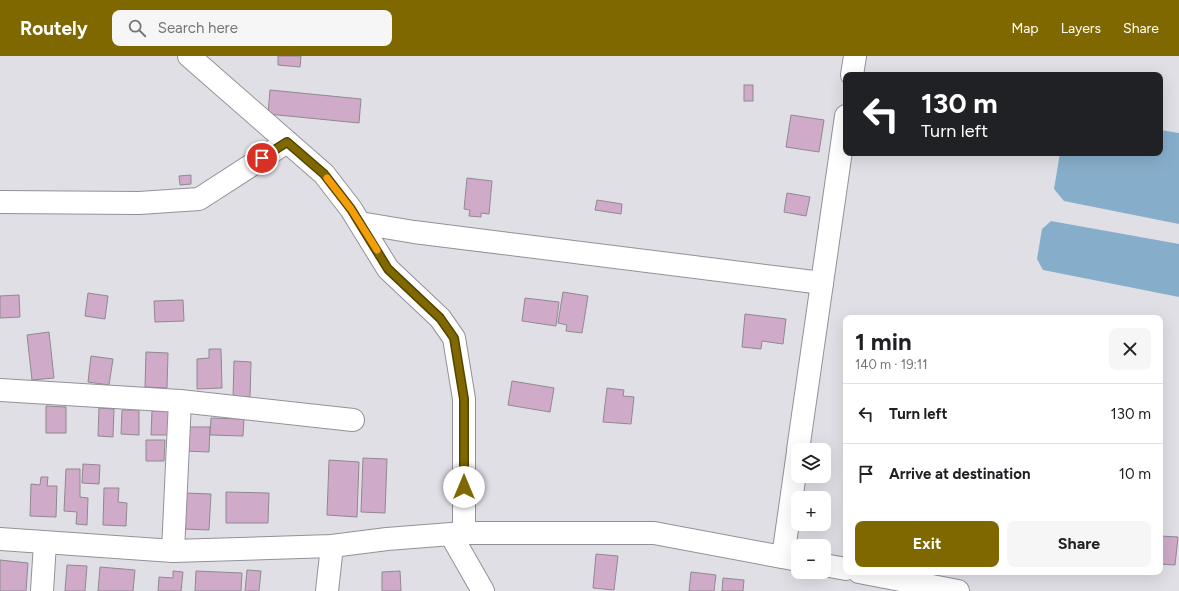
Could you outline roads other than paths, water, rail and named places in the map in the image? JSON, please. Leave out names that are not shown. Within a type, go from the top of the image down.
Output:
[{"type":"street","points":[[189,56],[324,174],[351,209],[388,269],[440,318],[454,338],[464,399],[458,534],[483,591]]},
{"type":"street","points":[[852,72],[855,56]]},
{"type":"street","points":[[799,443],[843,137]]},
{"type":"street","points":[[0,202],[139,203],[199,199],[287,142]]},
{"type":"street","points":[[360,223],[414,232],[822,283]]},
{"type":"street","points":[[0,390],[180,401],[353,420]]},
{"type":"street","points":[[173,551],[180,401]]},
{"type":"street","points":[[792,539],[796,483]]},
{"type":"street","points":[[0,539],[173,551],[332,546],[387,539],[458,534],[654,532],[791,559]]},
{"type":"street","points":[[42,591],[45,543]]},
{"type":"street","points":[[327,591],[332,546]]},
{"type":"street","points":[[831,566],[843,568]]},
{"type":"street","points":[[875,575],[958,591]]},
{"type":"water","points":[[1163,130],[1179,133],[1179,224],[1064,201],[1054,189],[1060,156],[1163,156]]},
{"type":"water","points":[[1051,221],[1179,244],[1179,297],[1043,270],[1037,259],[1042,229]]}]
